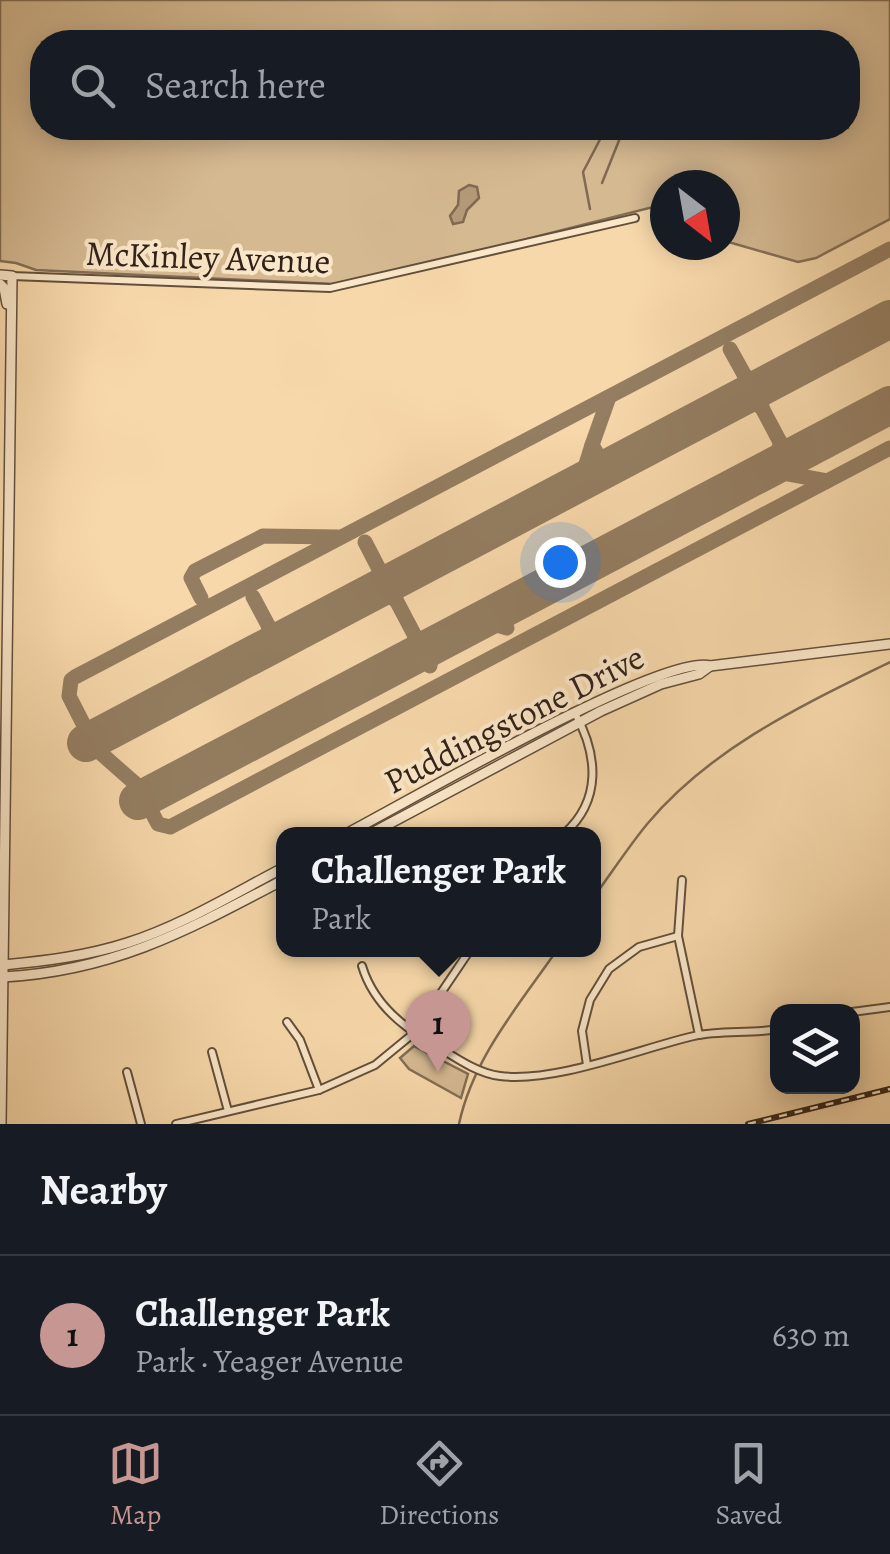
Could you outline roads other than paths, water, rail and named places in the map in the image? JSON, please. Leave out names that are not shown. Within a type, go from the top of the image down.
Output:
[{"type":"street","name":"McKinley Avenue","points":[[12,276],[330,288],[635,218]]},
{"type":"street","points":[[0,276],[12,276],[2,1124]]},
{"type":"street","points":[[0,284],[6,295],[11,336]]},
{"type":"street","name":"Puddingstone Drive","points":[[360,827],[578,718],[699,674],[710,666],[890,644]]},
{"type":"street","points":[[570,827],[584,811],[593,785],[592,752],[578,718]]},
{"type":"street","name":"Puddingstone Drive","points":[[383,827],[578,718]]},
{"type":"street","points":[[3,971],[126,944],[276,872]]},
{"type":"street","points":[[682,880],[678,936],[699,1035]]},
{"type":"street","points":[[3,971],[66,970],[128,956],[276,884]]},
{"type":"street","points":[[588,1064],[582,1031],[590,1000],[609,969],[638,947],[678,936]]},
{"type":"street","points":[[176,1124],[319,1090],[375,1065],[414,1033],[465,957]]},
{"type":"street","points":[[362,966],[387,1012],[414,1033],[498,1076],[528,1076],[588,1064],[699,1035],[770,1030]]},
{"type":"street","points":[[860,1011],[890,1007]]},
{"type":"street","points":[[288,1022],[300,1040],[319,1090]]},
{"type":"street","points":[[212,1052],[228,1110]]},
{"type":"street","points":[[127,1072],[141,1124]]},
{"type":"waterway","points":[[590,209],[583,172],[600,140]]},
{"type":"waterway","points":[[602,183],[619,140]]},
{"type":"waterway","points":[[601,887],[648,823],[701,772],[760,730],[890,662]]},
{"type":"waterway","points":[[459,1124],[486,1054],[552,957]]},
{"type":"railway","points":[[748,1124],[890,1089]]},
{"type":"place","name":"Challenger Park","points":[[438,1072]]}]
